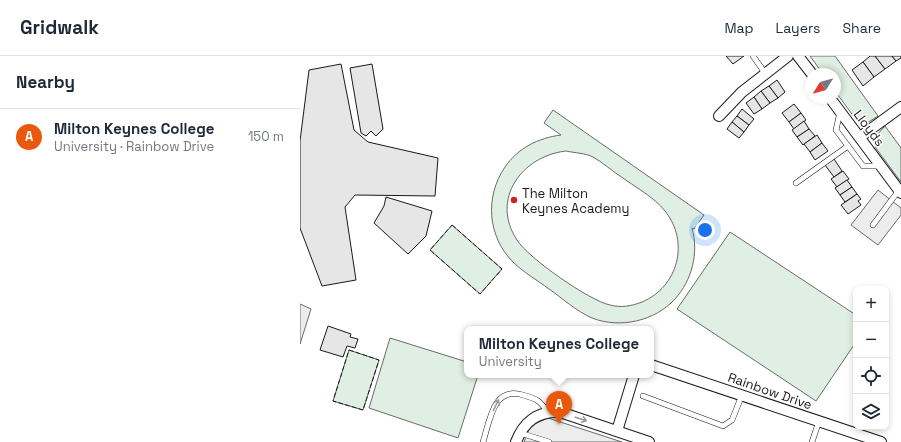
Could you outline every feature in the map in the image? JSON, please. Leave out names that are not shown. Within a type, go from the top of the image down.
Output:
[{"type":"street","points":[[720,116],[732,100],[788,56]]},
{"type":"street","points":[[798,56],[807,68]]},
{"type":"street","name":"Lloyds","points":[[834,104],[900,192]]},
{"type":"street","points":[[860,137],[901,107]]},
{"type":"street","name":"Rainbow Drive","points":[[654,366],[881,442]]},
{"type":"street","points":[[617,431],[633,378]]},
{"type":"street","points":[[518,437],[526,423],[536,416],[548,412],[560,412],[646,441]]},
{"type":"lane","points":[[753,56],[765,74]]},
{"type":"lane","points":[[840,112],[836,130],[863,166],[881,166]]},
{"type":"lane","points":[[796,183],[848,146]]},
{"type":"lane","points":[[873,225],[900,192]]},
{"type":"lane","points":[[483,442],[498,399],[506,395],[513,392],[539,400],[548,412]]},
{"type":"lane","points":[[643,396],[723,426],[732,420],[742,395]]},
{"type":"lane","points":[[812,442],[819,421]]},
{"type":"lane","points":[[518,437],[548,442]]},
{"type":"green space","points":[[810,56],[835,56],[878,116],[867,123],[857,121],[841,99],[841,68],[819,68]]},
{"type":"green space","points":[[553,110],[704,215],[694,229],[692,228],[695,247],[690,275],[681,292],[667,307],[658,313],[647,318],[625,323],[614,323],[592,318],[575,308],[526,273],[504,252],[494,228],[492,216],[494,190],[505,167],[522,149],[537,141],[561,135],[544,123]],"holes":[[[566,151],[590,156],[600,161],[661,206],[673,223],[677,236],[678,249],[672,275],[664,286],[654,295],[642,302],[626,306],[614,306],[601,302],[560,278],[533,257],[517,240],[510,225],[507,210],[509,195],[515,182],[524,171],[536,161],[550,155]]]},
{"type":"green space","points":[[885,126],[901,148],[901,182],[875,147],[879,145],[875,140],[876,136]]},
{"type":"green space","points":[[452,225],[502,269],[480,294],[430,250]]},
{"type":"green space","points":[[730,232],[853,313],[853,346],[816,401],[677,309]]},
{"type":"green space","points":[[390,338],[464,361],[464,378],[477,378],[458,438],[369,408]]},
{"type":"green space","points":[[349,350],[379,360],[363,410],[333,401]]},
{"type":"shaded area","points":[[878,190],[901,208],[901,215],[878,245],[851,225]]},
{"type":"shaded area","points":[[300,304],[311,309],[300,344]]},
{"type":"shaded area","points":[[548,418],[622,442],[524,442],[530,426]]},
{"type":"building","points":[[726,56],[744,56],[733,64]]},
{"type":"building","points":[[870,56],[875,56],[885,69],[874,77],[863,62]]},
{"type":"building","points":[[875,56],[892,56],[896,61],[885,69]]},
{"type":"building","points":[[892,56],[901,56],[901,58],[896,61]]},
{"type":"building","points":[[863,62],[874,77],[863,86],[852,70]]},
{"type":"building","points":[[341,64],[354,130],[368,142],[438,158],[435,196],[355,195],[345,207],[356,280],[322,286],[300,228],[300,141],[309,70]]},
{"type":"building","points":[[372,64],[383,129],[376,136],[371,131],[366,136],[361,133],[350,68]]},
{"type":"building","points":[[777,80],[785,92],[778,98],[769,86]]},
{"type":"building","points":[[769,86],[778,98],[770,103],[761,91]]},
{"type":"building","points":[[761,91],[770,103],[762,109],[754,97]]},
{"type":"building","points":[[754,97],[762,109],[754,114],[746,103]]},
{"type":"building","points":[[794,104],[801,113],[789,122],[782,113]]},
{"type":"building","points":[[742,109],[754,119],[749,125],[737,116]]},
{"type":"building","points":[[801,113],[806,120],[794,129],[789,122]]},
{"type":"building","points":[[737,116],[749,125],[744,132],[732,122]]},
{"type":"building","points":[[804,121],[809,129],[797,137],[792,130]]},
{"type":"building","points":[[732,122],[744,132],[739,138],[727,129]]},
{"type":"building","points":[[809,129],[815,136],[803,145],[797,137]]},
{"type":"building","points":[[817,135],[822,143],[810,152],[804,144]]},
{"type":"building","points":[[822,143],[828,151],[815,160],[810,152]]},
{"type":"building","points":[[834,159],[842,171],[834,177],[825,165]]},
{"type":"building","points":[[843,171],[849,179],[837,187],[831,179]]},
{"type":"building","points":[[847,180],[852,187],[840,195],[835,188]]},
{"type":"building","points":[[852,187],[857,194],[845,202],[840,195]]},
{"type":"building","points":[[857,194],[861,199],[858,201],[861,205],[848,214],[841,205]]},
{"type":"building","points":[[386,197],[432,211],[426,236],[408,254],[374,223],[384,206]]},
{"type":"building","points":[[328,326],[351,334],[350,337],[358,339],[355,348],[347,346],[343,357],[320,350]]},
{"type":"fence","points":[[452,225],[502,269],[480,294],[430,250],[452,225]]},
{"type":"fence","points":[[349,350],[379,360],[363,410],[333,401],[349,350]]},
{"type":"place","name":"The Milton Keynes Academy","points":[[514,200]]},
{"type":"place","name":"Milton Keynes College","points":[[559,424]]}]
